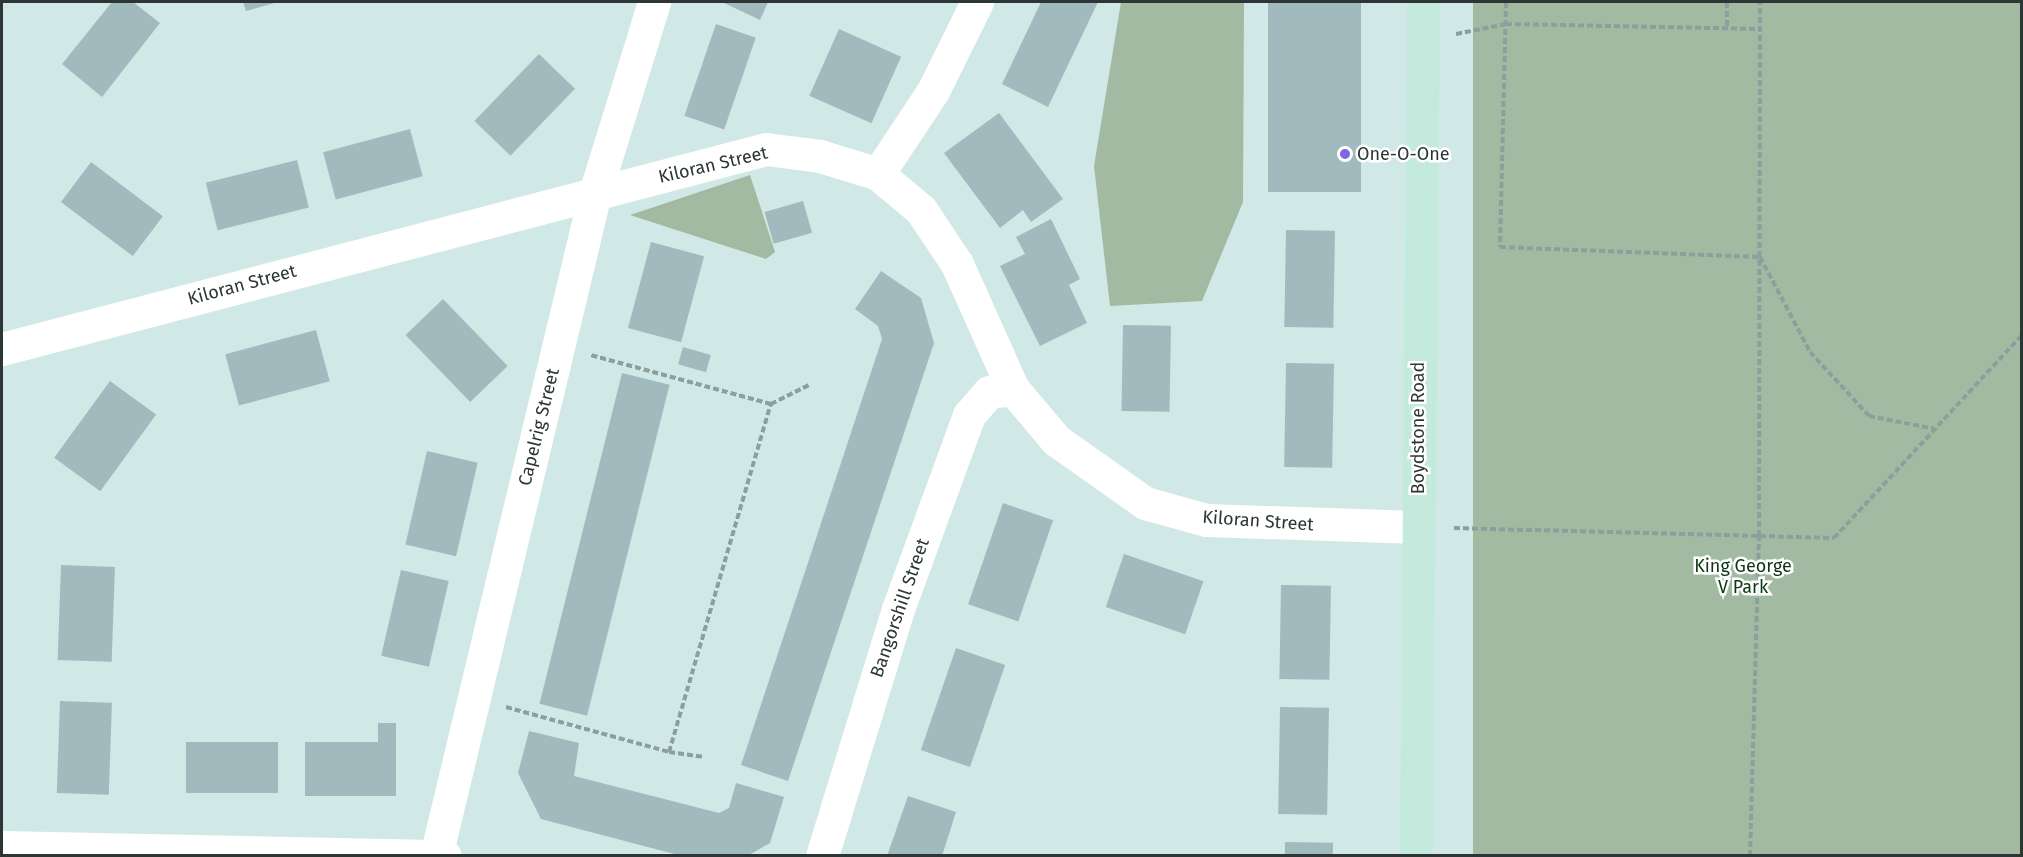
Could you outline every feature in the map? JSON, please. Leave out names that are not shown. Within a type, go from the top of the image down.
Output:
[{"type":"street","name":"Capelrig Street","points":[[439,855],[595,192],[654,2]]},
{"type":"street","points":[[878,174],[933,91],[977,2]]},
{"type":"street","name":"Boydstone Road","points":[[1416,855],[1422,2]]},
{"type":"street","name":"Kiloran Street","points":[[2,349],[766,149],[820,156],[878,174],[937,230],[1013,389],[1056,440],[1145,503],[1206,520],[1417,527]]},
{"type":"street","name":"Bangorshill Street","points":[[822,855],[898,609],[969,415],[989,392],[1013,389]]},
{"type":"street","points":[[2,847],[439,855]]},
{"type":"path","points":[[1506,2],[1500,248],[1760,256]]},
{"type":"path","points":[[1727,2],[1727,28]]},
{"type":"path","points":[[1750,855],[1759,536],[1760,2]]},
{"type":"path","points":[[1421,41],[1506,24],[1760,29]]},
{"type":"path","points":[[1760,256],[1810,352],[1869,416],[1935,429]]},
{"type":"path","points":[[1417,527],[1833,538],[2022,335]]},
{"type":"path","points":[[558,346],[771,404],[811,384]]},
{"type":"path","points":[[669,752],[771,404]]},
{"type":"path","points":[[474,699],[669,752],[703,757]]},
{"type":"green space","points":[[1121,2],[1244,2],[1243,202],[1202,301],[1110,306],[1094,166]]},
{"type":"green space","name":"King George V Park","points":[[1473,2],[2021,2],[2021,855],[1473,855]]},
{"type":"green space","points":[[750,175],[775,252],[766,259],[630,215]]},
{"type":"building","points":[[112,2],[133,2],[160,23],[102,97],[62,64]]},
{"type":"building","points":[[243,2],[278,2],[246,11]]},
{"type":"building","points":[[722,2],[768,2],[760,20]]},
{"type":"building","points":[[1041,2],[1098,2],[1048,107],[1002,84]]},
{"type":"building","points":[[1268,2],[1361,2],[1361,192],[1268,192]]},
{"type":"building","points":[[716,24],[756,38],[724,129],[684,116]]},
{"type":"building","points":[[839,29],[901,57],[871,123],[809,96]]},
{"type":"building","points":[[539,54],[575,89],[510,156],[474,121]]},
{"type":"building","points":[[999,113],[1063,199],[1031,222],[1023,210],[1000,228],[944,153]]},
{"type":"building","points":[[410,129],[423,176],[336,200],[323,152]]},
{"type":"building","points":[[297,160],[309,208],[218,230],[206,183]]},
{"type":"building","points":[[91,162],[163,216],[133,256],[61,202]]},
{"type":"building","points":[[803,201],[812,233],[774,244],[765,212]]},
{"type":"building","points":[[1051,219],[1080,279],[1069,285],[1087,323],[1040,346],[1000,266],[1025,254],[1016,237]]},
{"type":"building","points":[[1286,230],[1335,231],[1333,328],[1284,327]]},
{"type":"building","points":[[651,242],[704,256],[681,342],[628,328]]},
{"type":"building","points":[[881,271],[921,298],[934,343],[788,781],[741,765],[882,339],[878,326],[855,309]]},
{"type":"building","points":[[443,299],[508,366],[470,402],[406,335]]},
{"type":"building","points":[[1123,325],[1171,326],[1169,412],[1121,411]]},
{"type":"building","points":[[316,330],[330,381],[239,406],[225,354]]},
{"type":"building","points":[[683,347],[711,355],[706,372],[678,364]]},
{"type":"building","points":[[1286,363],[1334,364],[1332,468],[1284,467]]},
{"type":"building","points":[[622,373],[670,385],[587,716],[540,704]]},
{"type":"building","points":[[110,381],[156,415],[100,491],[54,458]]},
{"type":"building","points":[[427,451],[478,463],[456,556],[405,545]]},
{"type":"building","points":[[1003,503],[1053,520],[1018,621],[968,604]]},
{"type":"building","points":[[1124,554],[1203,581],[1185,634],[1106,607]]},
{"type":"building","points":[[61,565],[115,567],[112,662],[58,660]]},
{"type":"building","points":[[401,570],[449,581],[429,667],[381,656]]},
{"type":"building","points":[[1281,585],[1331,586],[1329,680],[1279,679]]},
{"type":"building","points":[[956,648],[1005,665],[970,767],[921,750]]},
{"type":"building","points":[[60,701],[112,703],[109,795],[57,793]]},
{"type":"building","points":[[1280,707],[1329,708],[1327,815],[1278,814]]},
{"type":"building","points":[[378,723],[396,723],[396,796],[305,796],[305,742],[378,742]]},
{"type":"building","points":[[529,731],[579,743],[574,776],[719,813],[729,808],[736,783],[784,797],[770,843],[747,856],[682,856],[541,819],[518,773]]},
{"type":"building","points":[[186,742],[278,742],[278,793],[186,793]]},
{"type":"building","points":[[908,796],[956,812],[942,856],[887,856]]},
{"type":"building","points":[[1285,842],[1333,843],[1333,856],[1285,856]]},
{"type":"place","name":"One-O-One","points":[[1345,154]]}]
